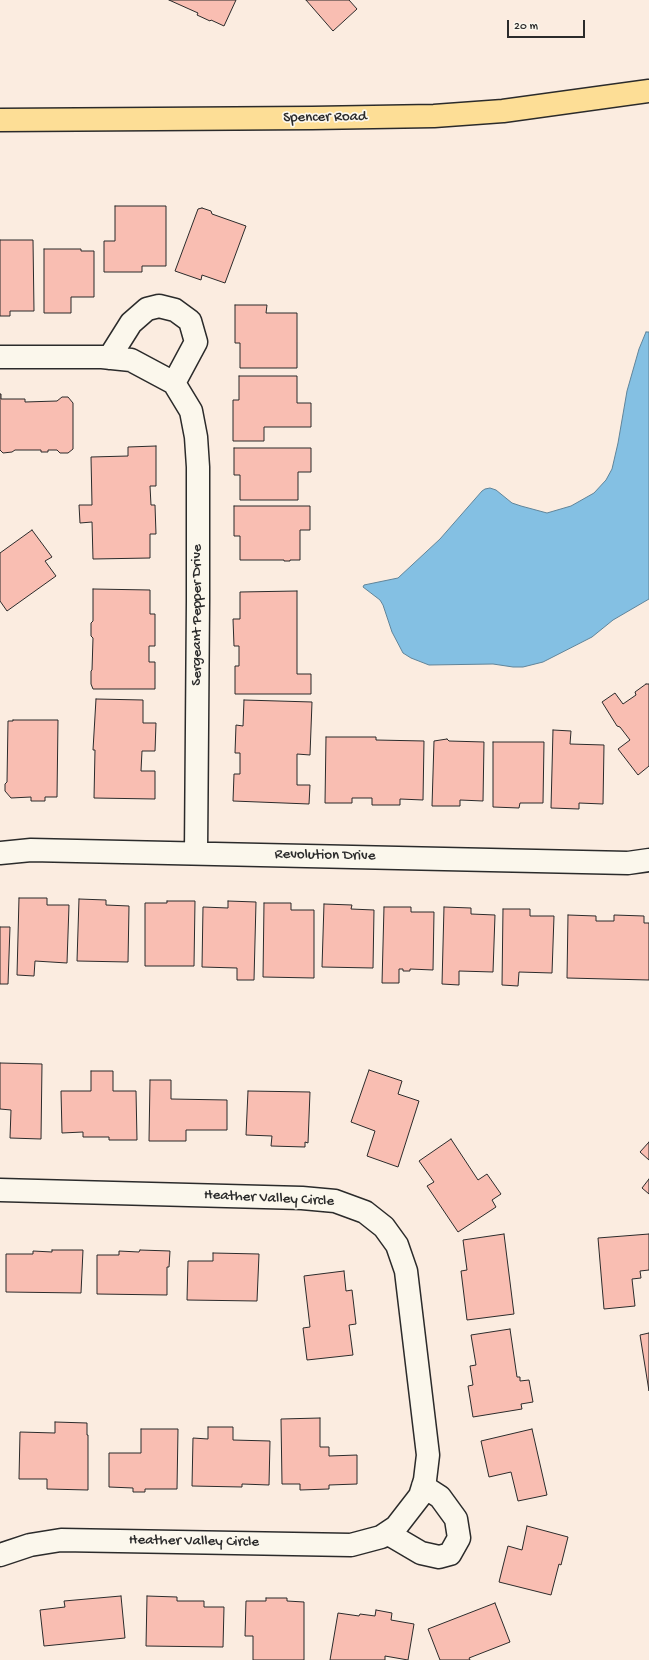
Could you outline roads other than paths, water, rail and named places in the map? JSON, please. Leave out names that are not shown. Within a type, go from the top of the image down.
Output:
[{"type":"main road","name":"Spencer Road","points":[[0,120],[434,116],[503,111],[649,91]]},
{"type":"street","points":[[0,357],[109,358],[131,360],[174,383],[196,342],[190,321],[175,310],[158,306],[147,309],[131,323],[109,358]]},
{"type":"street","name":"Sergeant Pepper Drive","points":[[174,383],[191,411],[196,437],[198,609],[196,853]]},
{"type":"street","name":"Revolution Drive","points":[[0,853],[31,850],[628,863],[649,860]]},
{"type":"street","name":"Heather Valley Circle","points":[[0,1190],[302,1198],[335,1201],[365,1212],[384,1227],[397,1245],[406,1271],[428,1455],[420,1496],[396,1527],[382,1537],[351,1545],[61,1540],[30,1545],[0,1555]]},
{"type":"street","points":[[387,1533],[421,1553],[439,1557],[450,1554],[459,1538],[456,1518],[440,1497],[423,1486]]},
{"type":"water","points":[[646,332],[649,332],[649,599],[613,620],[592,637],[543,662],[523,667],[493,664],[429,665],[403,653],[392,632],[383,605],[380,600],[363,587],[364,585],[398,578],[440,539],[485,489],[490,488],[496,490],[512,503],[547,513],[571,506],[594,493],[606,480],[612,469],[627,391],[639,349]]}]
